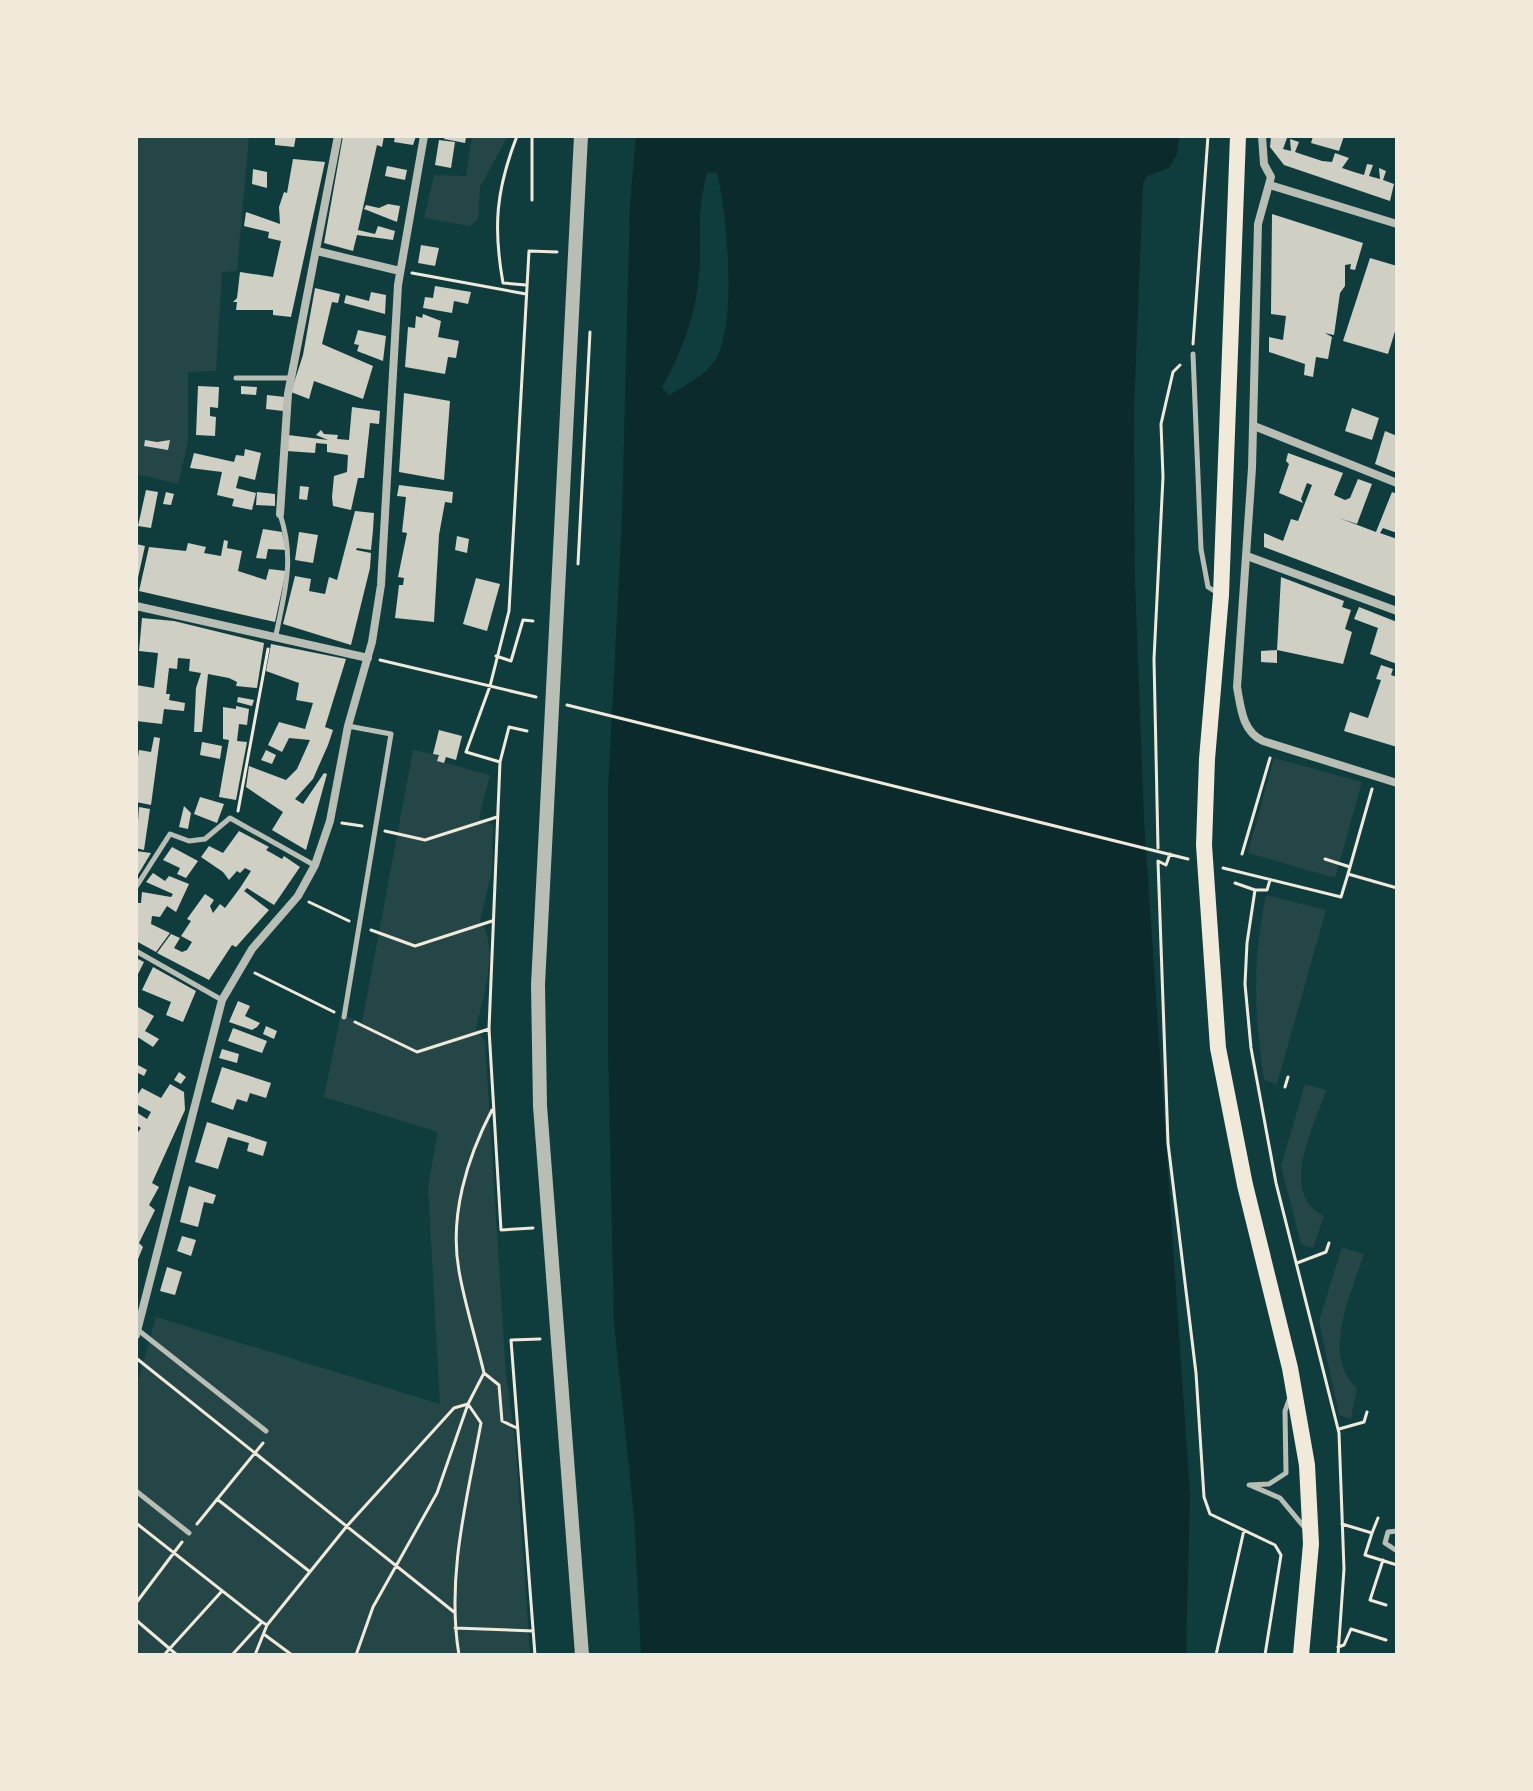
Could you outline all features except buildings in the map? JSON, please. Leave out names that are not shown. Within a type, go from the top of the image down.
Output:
[{"type":"main road","points":[[1238,136],[1221,595],[1205,816],[1209,956],[1218,1048],[1245,1185],[1294,1392],[1307,1465],[1311,1544],[1301,1655]]},
{"type":"street","points":[[280,514],[283,433],[291,378],[338,136]]},
{"type":"street","points":[[137,1333],[222,1000],[240,966],[298,896],[315,865],[330,821],[348,726],[368,658],[385,543],[400,271],[424,136]]},
{"type":"street","points":[[581,136],[538,985],[540,1106],[582,1655]]},
{"type":"street","points":[[1262,136],[1270,185],[1258,224],[1254,426],[1237,687],[1246,726],[1256,738],[1397,783]]},
{"type":"street","points":[[1270,185],[1397,224]]},
{"type":"street","points":[[317,251],[400,271]]},
{"type":"street","points":[[1254,426],[1397,483]]},
{"type":"street","points":[[1247,556],[1397,611]]},
{"type":"street","points":[[136,606],[273,634],[368,658]]},
{"type":"lane","points":[[1193,354],[1201,549],[1208,587],[1221,595]]},
{"type":"lane","points":[[236,378],[291,378]]},
{"type":"lane","points":[[273,634],[290,561],[289,542],[280,514]]},
{"type":"lane","points":[[344,1017],[391,734],[348,726]]},
{"type":"lane","points":[[136,887],[170,834],[197,841],[216,833],[226,819],[237,820],[315,865]]},
{"type":"lane","points":[[136,951],[222,1000]]},
{"type":"lane","points":[[137,1333],[266,1431]]},
{"type":"lane","points":[[1294,1392],[1285,1411],[1286,1473],[1269,1484],[1249,1485],[1286,1504],[1304,1525],[1311,1544]]},
{"type":"lane","points":[[136,1491],[189,1533]]},
{"type":"lane","points":[[1397,1531],[1388,1532],[1385,1543],[1397,1551]]},
{"type":"path","points":[[517,136],[496,203],[497,251],[503,283],[526,285]]},
{"type":"path","points":[[532,136],[532,200]]},
{"type":"path","points":[[1158,848],[1154,659],[1163,477],[1161,424],[1173,372],[1193,354],[1208,136]]},
{"type":"path","points":[[500,762],[466,752],[490,686],[509,611],[529,251],[557,252]]},
{"type":"path","points":[[400,271],[526,294]]},
{"type":"path","points":[[577,573],[590,330]]},
{"type":"path","points":[[496,656],[511,661],[523,620],[533,621]]},
{"type":"path","points":[[237,820],[273,634]]},
{"type":"path","points":[[368,658],[541,698]]},
{"type":"path","points":[[556,702],[1197,861]]},
{"type":"path","points":[[566,719],[567,705]]},
{"type":"path","points":[[527,731],[509,727],[500,762],[489,1029],[501,1230],[549,1227]]},
{"type":"path","points":[[1242,854],[1273,745]]},
{"type":"path","points":[[1210,865],[1341,897],[1376,777]]},
{"type":"path","points":[[330,821],[425,840],[498,817]]},
{"type":"path","points":[[1170,854],[1166,865],[1158,861],[1164,1084],[1196,1373],[1204,1497],[1210,1514],[1275,1545],[1281,1555],[1265,1655]]},
{"type":"path","points":[[1325,859],[1350,867]]},
{"type":"path","points":[[1348,874],[1397,888]]},
{"type":"path","points":[[1235,883],[1255,890],[1267,890],[1270,880]]},
{"type":"path","points":[[1255,890],[1245,984],[1251,1048],[1276,1183],[1338,1430],[1344,1569],[1338,1655]]},
{"type":"path","points":[[415,946],[492,921]]},
{"type":"path","points":[[240,966],[417,1052],[489,1029]]},
{"type":"path","points":[[1285,1087],[1288,1077]]},
{"type":"path","points":[[494,1107],[466,1170],[460,1205],[458,1268],[484,1373],[499,1385],[502,1421],[519,1429]]},
{"type":"path","points":[[1297,1263],[1326,1252],[1329,1243]]},
{"type":"path","points":[[535,1655],[511,1340],[558,1338]]},
{"type":"path","points":[[136,1358],[454,1612]]},
{"type":"path","points":[[356,1655],[373,1607],[437,1493],[468,1404],[484,1373]]},
{"type":"path","points":[[255,1655],[267,1625],[347,1526],[454,1408],[468,1404]]},
{"type":"path","points":[[459,1655],[454,1612],[458,1546],[481,1423],[468,1404]]},
{"type":"path","points":[[1338,1430],[1364,1422],[1367,1412]]},
{"type":"path","points":[[136,1603],[173,1552],[270,1434],[266,1431]]},
{"type":"path","points":[[217,1499],[309,1571]]},
{"type":"path","points":[[1342,1524],[1371,1532],[1378,1518]]},
{"type":"path","points":[[136,1523],[267,1625]]},
{"type":"path","points":[[1216,1655],[1244,1530]]},
{"type":"path","points":[[1383,1560],[1370,1600],[1386,1605]]},
{"type":"path","points":[[164,1655],[222,1591]]},
{"type":"path","points":[[136,1620],[177,1655]]},
{"type":"path","points":[[232,1655],[262,1622]]},
{"type":"path","points":[[455,1628],[533,1631]]},
{"type":"path","points":[[1338,1647],[1344,1645],[1351,1629],[1386,1640]]},
{"type":"path","points":[[265,1635],[292,1655]]},
{"type":"shaded area","points":[[136,136],[249,136],[237,271],[222,272],[216,371],[188,372],[188,441],[178,484],[136,474]]},
{"type":"shaded area","points":[[472,136],[508,136],[480,187],[478,220],[469,226],[424,218],[434,175],[466,176]]},
{"type":"shaded area","points":[[636,136],[1179,136],[1177,154],[1169,168],[1147,176],[1143,183],[1134,409],[1135,582],[1144,821],[1190,1495],[1186,1655],[641,1655],[634,1516],[614,1323],[608,1045],[608,792],[622,517],[630,204]],"holes":[[[707,173],[717,173],[727,244],[725,330],[719,352],[710,367],[669,396],[662,387],[684,341],[697,292],[704,186]]]},
{"type":"shaded area","points":[[413,750],[439,755],[438,761],[490,775],[479,818],[493,825],[492,871],[480,921],[486,932],[489,959],[486,988],[476,1028],[485,1042],[506,1376],[515,1437],[530,1655],[136,1655],[136,1388],[156,1317],[440,1404],[428,1186],[438,1132],[324,1097],[341,1014],[362,1023]]},
{"type":"shaded area","points":[[1274,758],[1362,782],[1335,878],[1248,853]]},
{"type":"shaded area","points":[[1266,895],[1326,910],[1277,1084],[1264,1080],[1258,1032],[1258,943]]},
{"type":"shaded area","points":[[1305,1084],[1326,1090],[1308,1140],[1301,1176],[1303,1192],[1310,1205],[1324,1216],[1313,1248],[1301,1244],[1281,1166]]},
{"type":"shaded area","points":[[1342,1247],[1364,1254],[1347,1304],[1340,1341],[1346,1374],[1357,1388],[1351,1419],[1339,1415],[1319,1321]]}]
